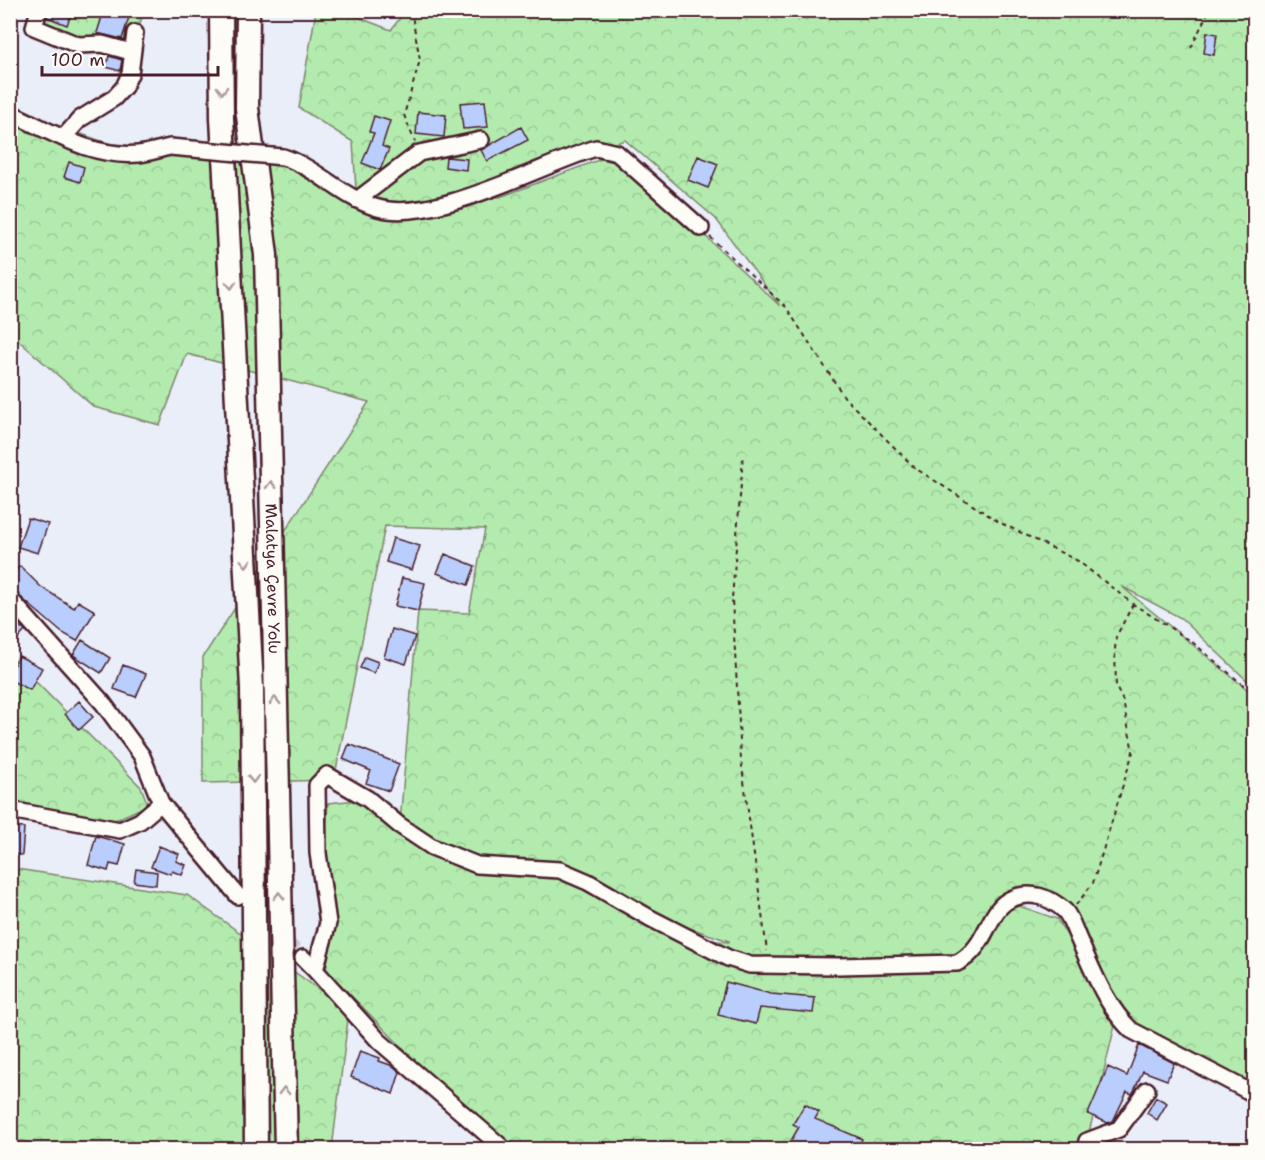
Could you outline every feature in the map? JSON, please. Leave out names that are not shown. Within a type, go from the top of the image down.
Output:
[{"type":"highway","name":"Malatya Çevre Yolu","points":[[221,10],[222,118],[252,688],[256,1149]]},
{"type":"highway","name":"Malatya Çevre Yolu","points":[[248,10],[247,108],[266,255],[286,1149]]},
{"type":"street","points":[[39,10],[34,27],[78,45],[102,44],[131,52]]},
{"type":"street","points":[[63,138],[80,119],[114,98],[124,87],[130,74],[135,33]]},
{"type":"street","points":[[10,112],[63,138],[104,153],[138,154],[170,147],[283,157],[300,162],[357,200],[381,209],[407,211],[440,205],[596,148],[617,153],[701,228]]},
{"type":"street","points":[[357,200],[419,153],[481,140]]},
{"type":"street","points":[[10,600],[103,703],[142,756],[160,803],[238,896]]},
{"type":"street","points":[[315,970],[328,923],[318,853],[316,785],[327,775],[368,799],[399,825],[432,847],[477,865],[560,870],[588,882],[650,918],[728,958],[750,965],[957,963],[969,957],[990,927],[1001,905],[1021,895],[1045,896],[1066,912],[1117,1016],[1131,1030],[1167,1051],[1254,1094]]},
{"type":"street","points":[[10,810],[120,830],[140,821],[160,803]]},
{"type":"street","points":[[303,958],[379,1041],[505,1149]]},
{"type":"street","points":[[1085,1149],[1087,1141],[1119,1129],[1147,1090]]},
{"type":"path","points":[[411,10],[420,60],[404,115],[419,153]]},
{"type":"path","points":[[1191,48],[1209,10]]},
{"type":"path","points":[[701,228],[786,307],[845,398],[915,468],[999,522],[1078,561],[1133,604],[1191,641],[1254,694]]},
{"type":"path","points":[[743,458],[732,599],[741,759],[769,966]]},
{"type":"path","points":[[1066,912],[1079,903],[1093,883],[1133,752],[1123,701],[1116,687],[1115,666],[1116,637],[1133,604]]},
{"type":"green space","points":[[406,10],[1254,11],[1254,687],[1181,618],[1121,586],[1254,695],[1254,1090],[1117,1017],[1085,1149],[502,1149],[326,970],[335,914],[325,843],[328,803],[368,799],[400,822],[418,611],[469,613],[485,529],[385,526],[334,780],[203,783],[203,657],[369,402],[187,354],[160,425],[94,407],[11,334],[11,109],[138,154],[283,157],[333,187],[356,190],[353,142],[299,108],[316,11],[342,11],[391,30]],"holes":[[[625,140],[716,219],[780,306],[617,153],[500,197],[456,196]],[[1021,895],[1066,912],[1112,1009],[1057,919],[1013,904]],[[627,907],[729,942],[680,938]]]},
{"type":"green space","points":[[39,11],[144,11],[131,52],[34,27]]},
{"type":"green space","points":[[10,656],[141,787],[148,805],[100,827],[11,812]]},
{"type":"green space","points":[[10,868],[187,895],[349,1011],[332,1149],[195,1150],[169,1144],[164,1150],[49,1150],[23,1141],[11,1142]]},
{"type":"building","points":[[48,10],[73,10],[67,25],[47,17]]},
{"type":"building","points":[[104,10],[129,17],[122,39],[97,33]]},
{"type":"building","points":[[1207,32],[1217,34],[1214,55],[1204,53]]},
{"type":"building","points":[[109,56],[122,60],[120,71],[106,67]]},
{"type":"building","points":[[485,101],[488,127],[463,129],[460,103]]},
{"type":"building","points":[[418,112],[446,115],[444,137],[416,134]]},
{"type":"building","points":[[374,116],[390,121],[382,146],[389,149],[380,170],[362,163],[374,133],[369,132]]},
{"type":"building","points":[[521,127],[528,140],[487,161],[481,150]]},
{"type":"building","points":[[698,156],[718,164],[708,188],[688,180]]},
{"type":"building","points":[[446,157],[467,159],[466,170],[445,167]]},
{"type":"building","points":[[69,162],[84,167],[80,182],[64,177]]},
{"type":"building","points":[[28,518],[48,524],[38,553],[18,547]]},
{"type":"building","points":[[393,538],[420,546],[412,570],[386,562]]},
{"type":"building","points":[[445,554],[475,566],[468,585],[437,573]]},
{"type":"building","points":[[20,566],[41,587],[74,608],[78,601],[95,611],[77,641],[61,632],[10,588],[10,576]]},
{"type":"building","points":[[402,578],[425,583],[418,611],[395,606]]},
{"type":"building","points":[[10,618],[25,631],[10,647]]},
{"type":"building","points":[[392,629],[415,636],[406,664],[384,657]]},
{"type":"building","points":[[82,640],[110,658],[101,673],[73,655]]},
{"type":"building","points":[[19,656],[42,668],[30,690],[10,680],[10,672]]},
{"type":"building","points":[[365,657],[378,662],[374,673],[360,668]]},
{"type":"building","points":[[123,665],[146,674],[136,697],[114,689]]},
{"type":"building","points":[[79,701],[93,717],[79,730],[65,714]]},
{"type":"building","points":[[349,744],[399,764],[389,791],[366,783],[371,771],[343,759]]},
{"type":"building","points":[[10,827],[24,828],[22,855],[10,854]]},
{"type":"building","points":[[96,836],[125,844],[119,866],[110,864],[108,871],[88,865]]},
{"type":"building","points":[[159,846],[179,854],[176,861],[186,865],[182,875],[151,867]]},
{"type":"building","points":[[136,869],[157,872],[156,885],[134,882]]},
{"type":"building","points":[[726,982],[771,994],[815,998],[813,1013],[760,1008],[756,1024],[718,1015]]},
{"type":"building","points":[[1139,1045],[1174,1063],[1167,1080],[1143,1071],[1132,1094],[1127,1092],[1113,1121],[1108,1123],[1088,1114],[1108,1067],[1127,1076]]},
{"type":"building","points":[[360,1051],[380,1058],[379,1061],[393,1066],[400,1072],[393,1094],[351,1077]]},
{"type":"building","points":[[1156,1097],[1167,1103],[1157,1120],[1147,1113]]},
{"type":"building","points":[[805,1104],[819,1112],[815,1119],[862,1139],[858,1149],[836,1149],[820,1142],[816,1149],[786,1149],[799,1127],[793,1124]]},
{"type":"tunnel","points":[[251,909],[303,958]]}]
